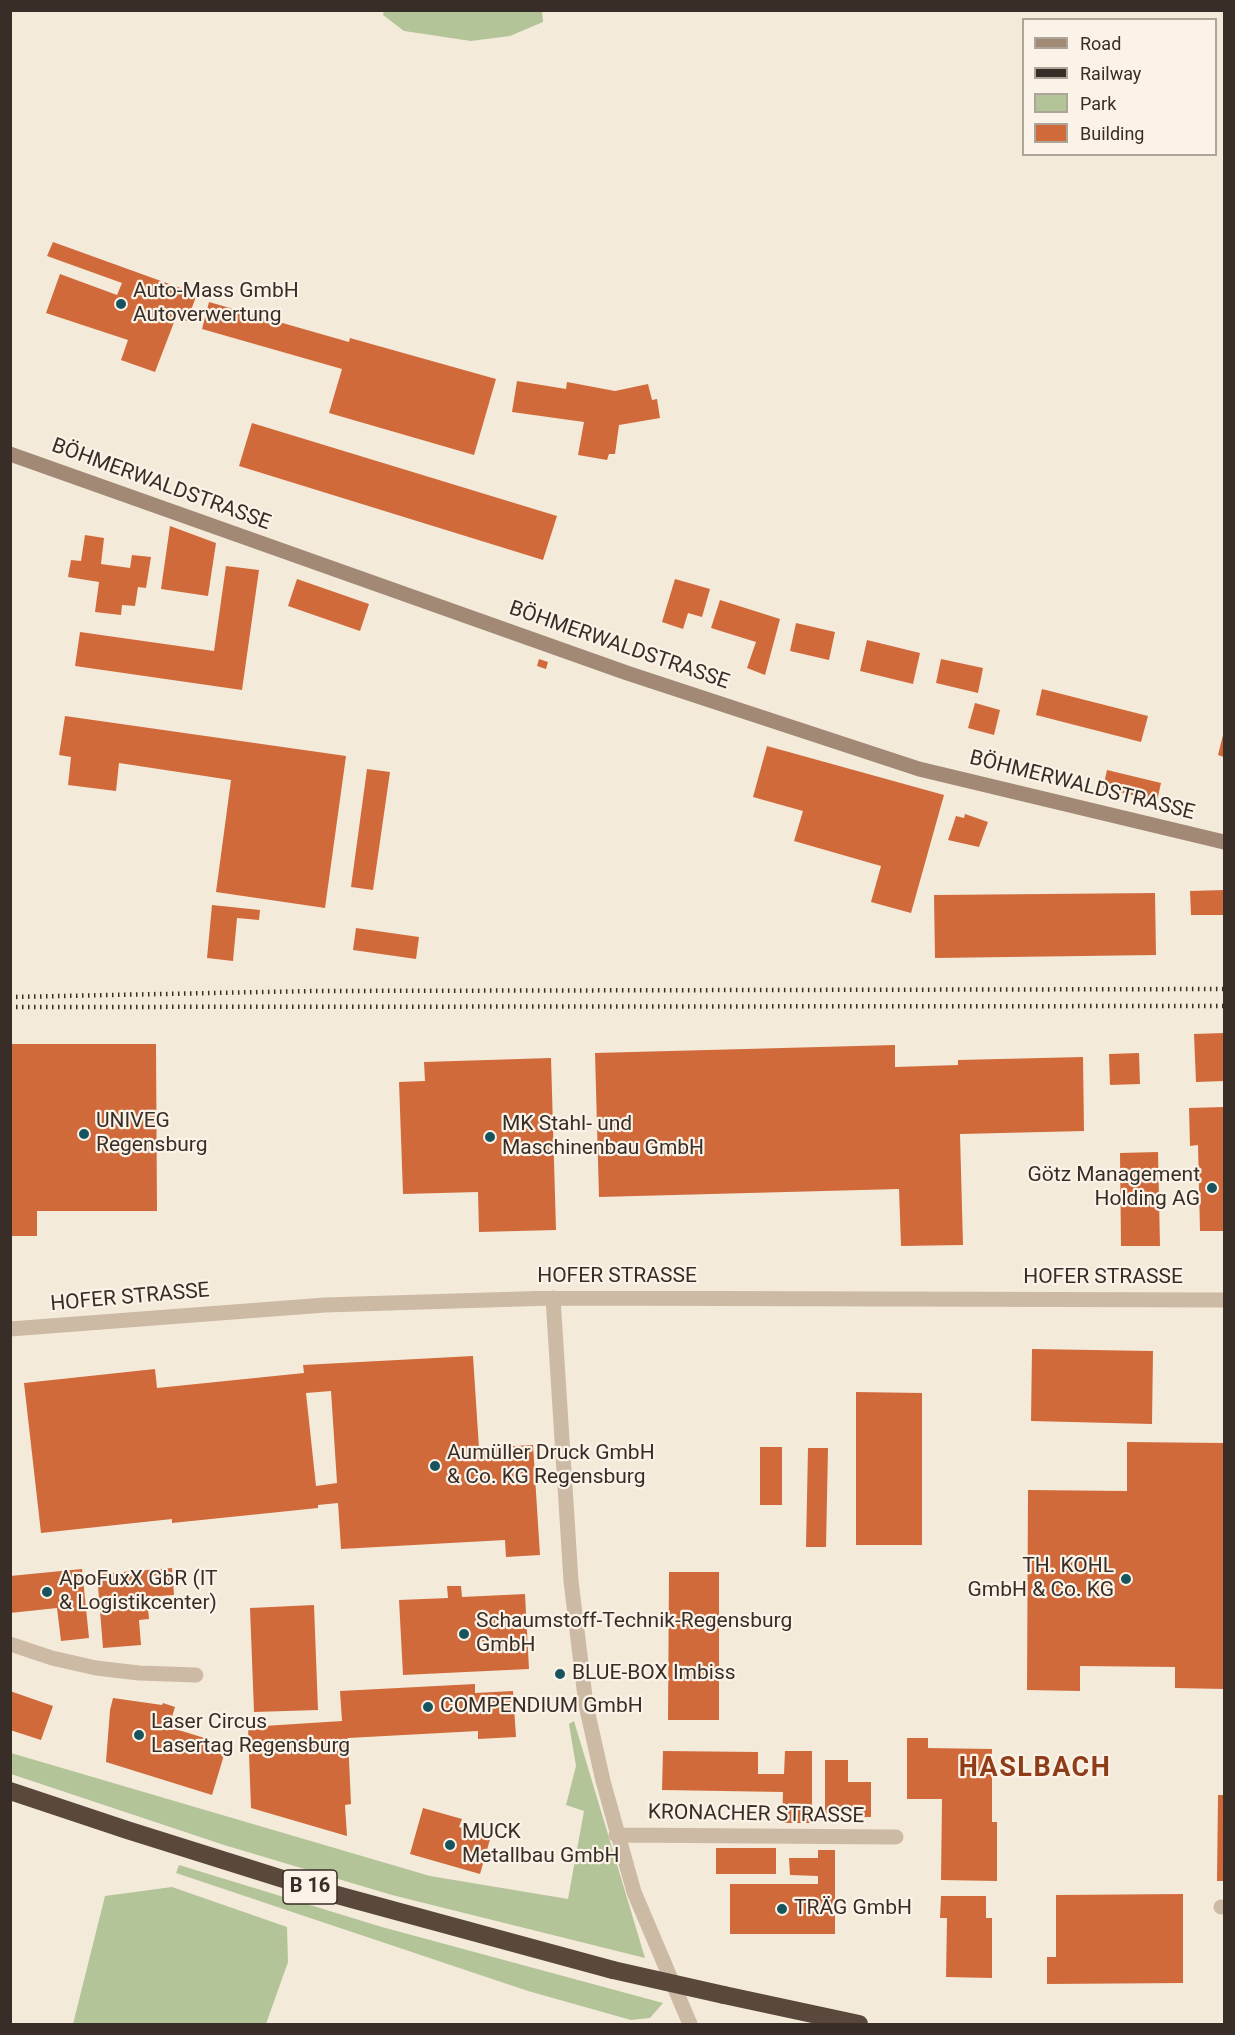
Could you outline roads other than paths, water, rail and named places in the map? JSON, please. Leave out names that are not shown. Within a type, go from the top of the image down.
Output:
[{"type":"highway","name":"B 16","points":[[10,1791],[315,1889],[613,1970],[859,2025]]},
{"type":"street","name":"BÖHMERWALDSTRASSE","points":[[10,454],[627,673],[888,759],[931,772],[1224,842]]},
{"type":"street","name":"HOFER STRASSE","points":[[10,1329],[325,1305],[553,1298],[1224,1300]]},
{"type":"street","points":[[553,1298],[571,1581],[586,1705],[616,1835],[634,1892],[690,2025]]},
{"type":"street","points":[[10,1644],[51,1658],[96,1668],[139,1673],[196,1675]]},
{"type":"street","name":"KRONACHER STRASSE","points":[[616,1835],[896,1838]]},
{"type":"railway","points":[[10,997],[313,991],[1224,989]]},
{"type":"railway","points":[[10,1007],[1224,1006]]},
{"type":"place","name":"Auto-Mass GmbH Autoverwertung","points":[[121,304]]},
{"type":"place","name":"UNIVEG Regensburg","points":[[84,1134]]},
{"type":"place","name":"MK Stahl- und Maschinenbau GmbH","points":[[490,1137]]},
{"type":"place","name":"Götz Management Holding AG","points":[[1212,1188]]},
{"type":"place","name":"Aumüller Druck GmbH & Co. KG Regensburg","points":[[435,1466]]},
{"type":"place","name":"TH. KOHL GmbH & Co. KG","points":[[1126,1579]]},
{"type":"place","name":"ApoFuxX GbR (IT & Logistikcenter)","points":[[47,1592]]},
{"type":"place","name":"Schaumstoff-Technik-Regensburg GmbH","points":[[464,1634]]},
{"type":"place","name":"BLUE-BOX Imbiss","points":[[560,1674]]},
{"type":"place","name":"COMPENDIUM GmbH","points":[[428,1707]]},
{"type":"place","name":"Laser Circus Lasertag Regensburg","points":[[139,1735]]},
{"type":"place","name":"MUCK Metallbau GmbH","points":[[450,1845]]},
{"type":"place","name":"TRÄG GmbH","points":[[782,1909]]},
{"type":"district","name":"HASLBACH","points":[[1035,1769]]}]
